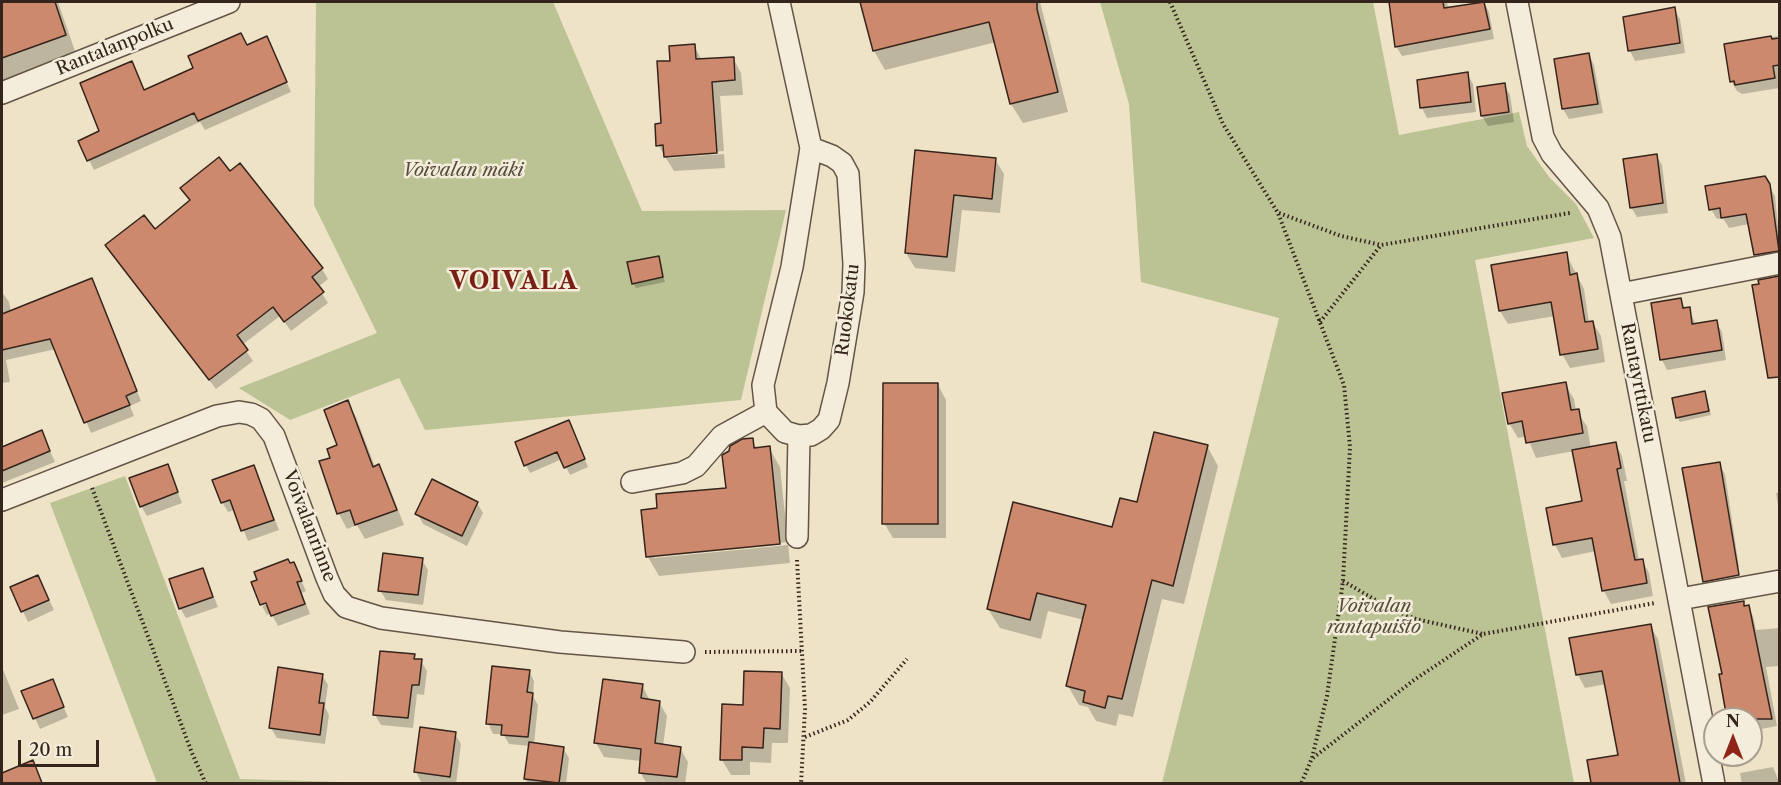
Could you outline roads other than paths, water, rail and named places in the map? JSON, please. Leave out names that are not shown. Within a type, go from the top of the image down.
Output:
[{"type":"street","name":"Rantalanpolku","points":[[2,93],[229,2]]},
{"type":"street","points":[[779,2],[810,148],[792,267],[763,385],[766,412],[785,432],[799,436],[797,537]]},
{"type":"street","name":"Rantayrttikatu","points":[[1517,2],[1543,137],[1552,154],[1598,208],[1610,237],[1714,783]]},
{"type":"street","name":"Ruokokatu","points":[[799,436],[810,435],[821,429],[829,420],[838,383],[853,292],[854,264],[848,174],[842,163],[832,156],[810,148]]},
{"type":"street","points":[[1621,294],[1779,263]]},
{"type":"street","name":"Voivalanrinne","points":[[2,500],[217,416],[239,412],[251,414],[261,419],[274,436],[327,578],[334,594],[346,607],[381,618],[560,642],[684,652]]},
{"type":"street","points":[[632,482],[682,473],[696,466],[722,436],[766,412]]},
{"type":"street","points":[[1680,599],[1779,581]]},
{"type":"district","name":"VOIVALA","points":[[514,282]]},
{"type":"park label","name":"Voivalan mäki","points":[[463,171]]},
{"type":"park label","name":"Voivalan rantapuisto","points":[[1374,617]]}]
